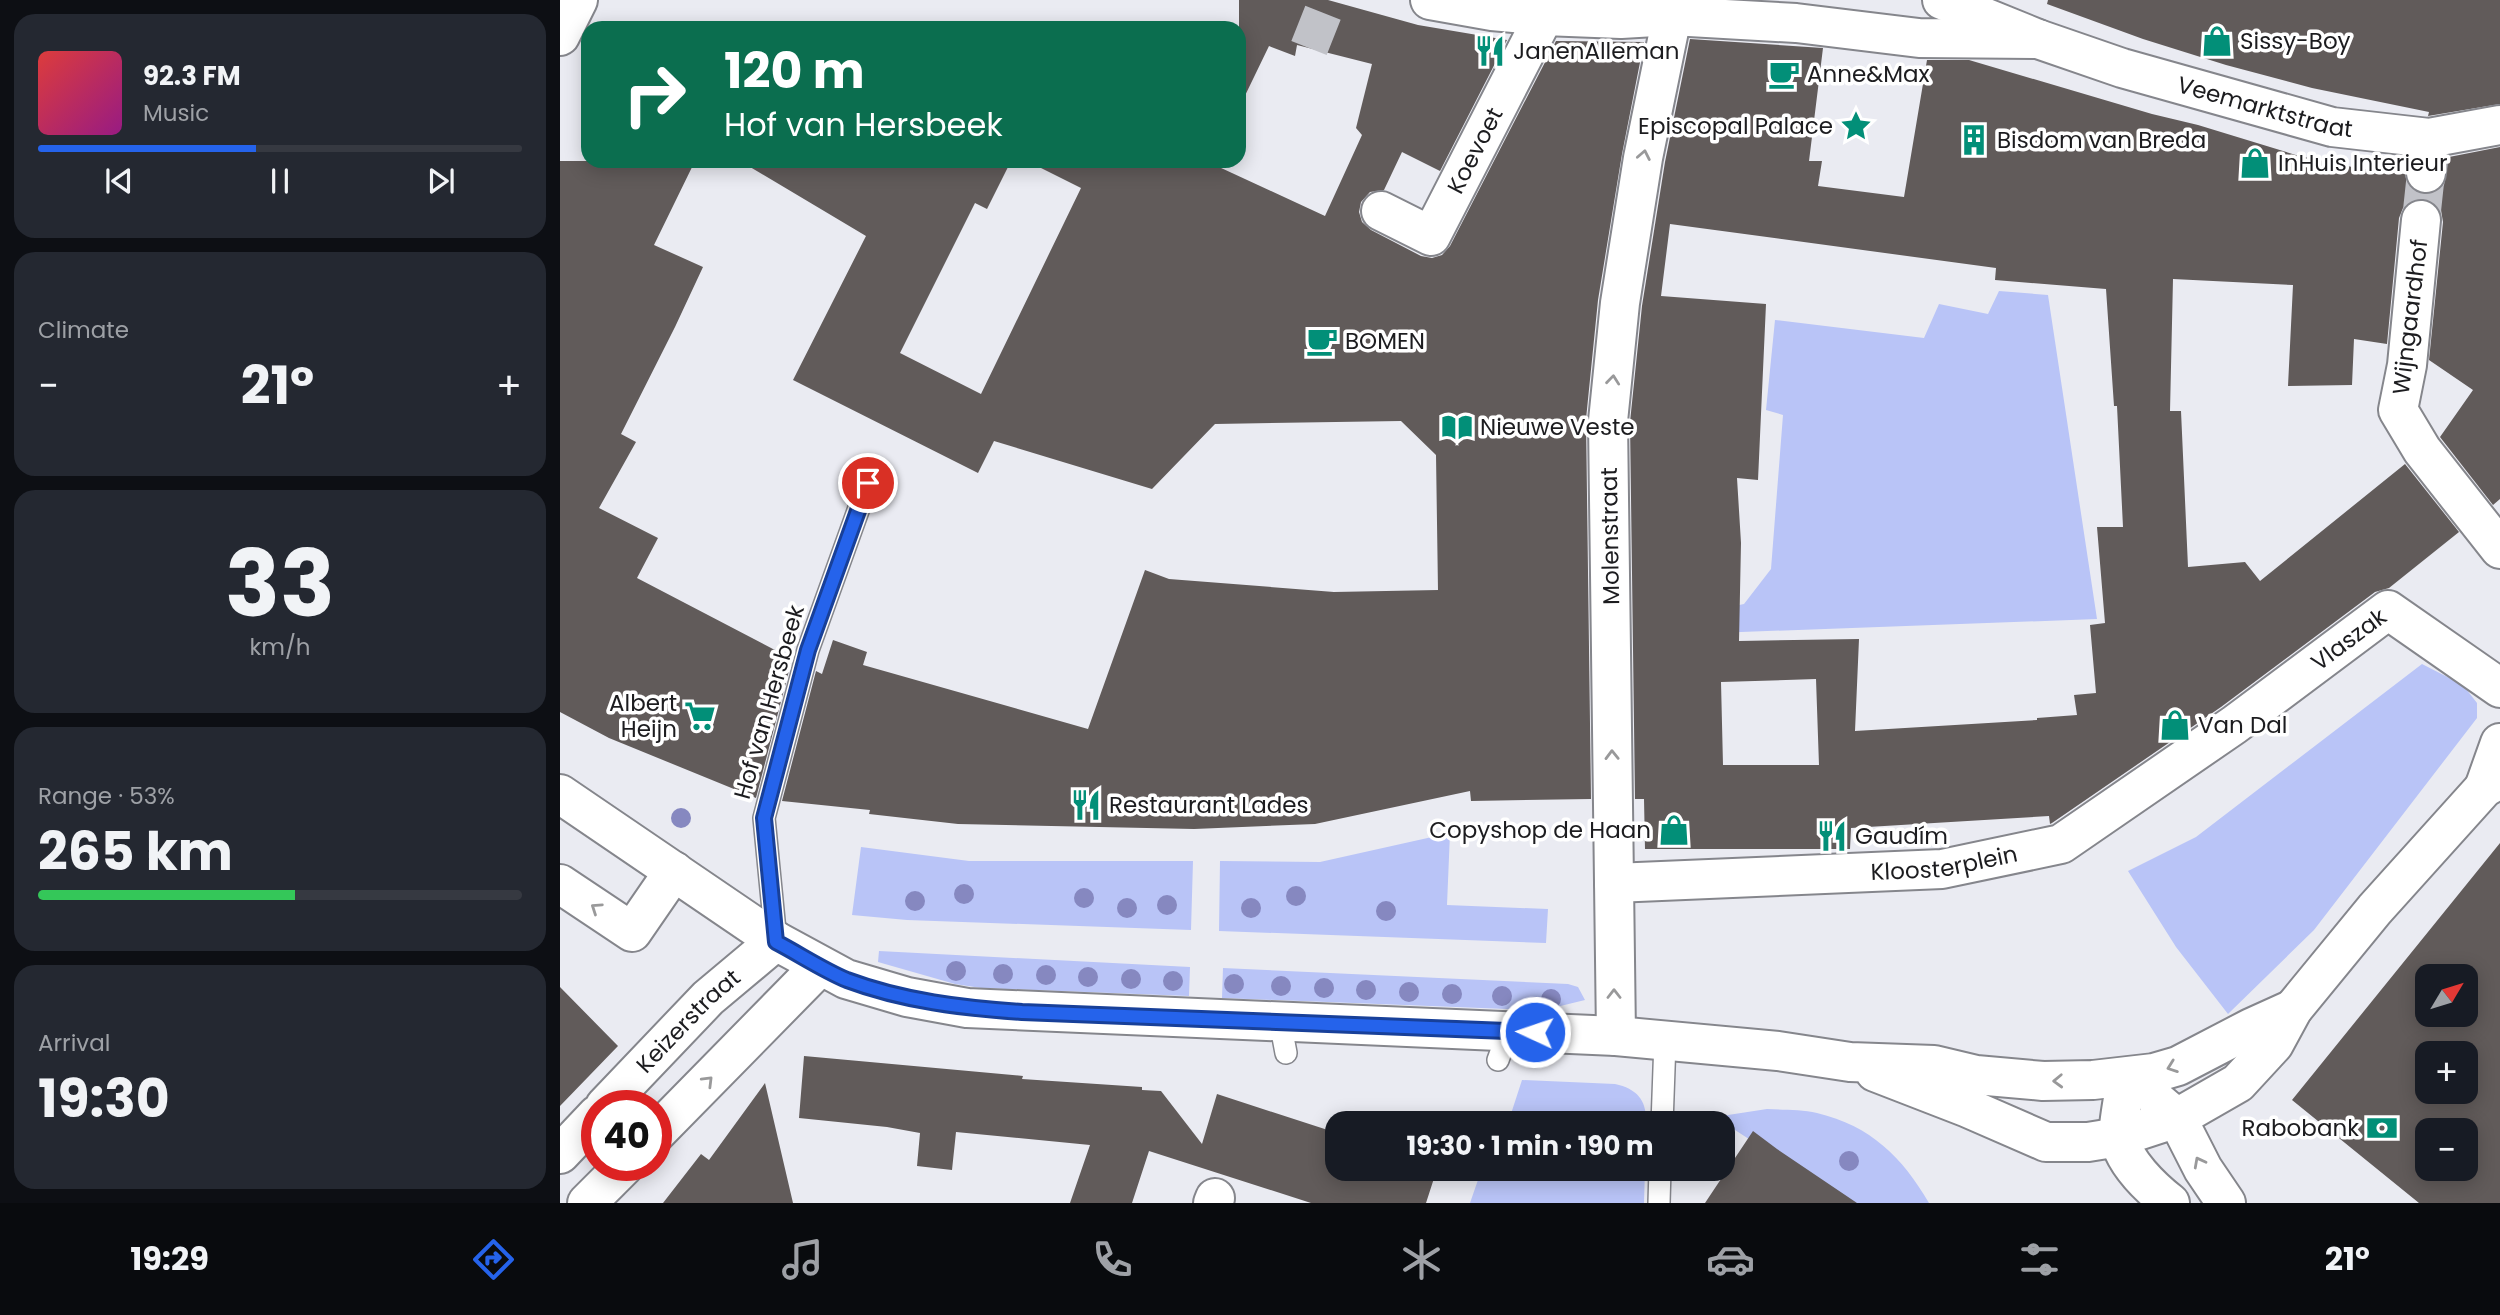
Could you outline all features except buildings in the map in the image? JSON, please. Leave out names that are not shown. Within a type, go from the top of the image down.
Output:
[{"type":"street","points":[[560,36],[578,0]]},
{"type":"street","name":"Veemarktstraat","points":[[1430,0],[1492,11],[1544,16],[1621,19],[1676,8],[1919,38],[2038,39]]},
{"type":"street","name":"Veemarktstraat","points":[[1942,0],[2038,39],[2122,68],[2427,155],[2500,125]]},
{"type":"street","name":"Molenstraat","points":[[1616,1036],[1608,421],[1620,303],[1643,158],[1676,8]]},
{"type":"street","name":"Koevoet","points":[[1381,211],[1432,236],[1544,16]]},
{"type":"street","name":"Wijngaardhof","points":[[2421,220],[2407,365],[2398,410],[2422,450],[2500,549]]},
{"type":"street","name":"Vlaszak","points":[[2234,724],[2388,610],[2500,688]]},
{"type":"street","name":"Kloosterplein","points":[[1614,883],[1941,869],[2061,844],[2234,724]]},
{"type":"street","points":[[1850,1062],[2046,1142],[2088,1142],[2119,1138],[2177,1118],[2238,1083],[2274,1044],[2293,1009],[2375,909],[2492,784],[2500,743]]},
{"type":"street","points":[[560,794],[776,942],[820,966],[846,979],[876,989],[967,1008],[1283,1037],[1503,1045],[1616,1036],[1778,1051],[1850,1062],[1934,1065],[1976,1075],[2043,1081],[2154,1073],[2178,1066],[2250,1027],[2293,1009]]},
{"type":"street","points":[[560,884],[632,932],[674,871]]},
{"type":"street","name":"Keizerstraat","points":[[620,1090],[708,998],[776,942]]},
{"type":"street","points":[[672,1117],[820,966]]},
{"type":"street","points":[[2126,1077],[2177,1118],[2203,1169],[2226,1203]]},
{"type":"street","points":[[2126,1077],[2119,1138],[2132,1164],[2151,1188],[2170,1203]]},
{"type":"street","points":[[560,1154],[581,1132]]},
{"type":"street","points":[[587,1203],[609,1181]]},
{"type":"lane","name":"Hof van Hersbeek","points":[[776,942],[764,818],[808,650],[868,483]]},
{"type":"lane","points":[[1662,1111],[1665,1041]]},
{"type":"lane","points":[[1659,1203],[1660,1181]]},
{"type":"shaded area","points":[[1999,291],[2048,295],[2097,619],[1715,633],[1715,610],[1744,604],[1771,569],[1783,415],[1766,410],[1775,320],[1924,338],[1939,304],[1988,314]]},
{"type":"shaded area","points":[[2422,664],[2463,685],[2477,703],[2477,718],[2314,930],[2228,1014],[2176,947],[2128,871],[2196,837]]},
{"type":"shaded area","points":[[1450,833],[1447,905],[1548,909],[1546,943],[1219,931],[1220,861],[1320,862]]},
{"type":"shaded area","points":[[861,847],[969,861],[1193,861],[1191,930],[907,920],[852,915]]},
{"type":"shaded area","points":[[879,951],[1190,967],[1189,996],[981,988],[955,984],[878,962]]},
{"type":"shaded area","points":[[1223,968],[1568,984],[1578,987],[1585,1000],[1544,1010],[1530,1010],[1222,998]]},
{"type":"shaded area","points":[[1522,1080],[1623,1086],[1640,1097],[1645,1111],[1512,1111]]},
{"type":"shaded area","points":[[1767,1109],[1798,1110],[1817,1113],[1853,1126],[1869,1135],[1896,1158],[1929,1203],[1847,1203],[1735,1130],[1735,1114]]},
{"type":"shaded area","points":[[1478,1181],[1645,1181],[1644,1203],[1470,1203]]},
{"type":"tunnel","points":[[1309,48],[1328,0]]},
{"type":"tunnel","points":[[2421,220],[2426,173]]},
{"type":"place","name":"Sissy-Boy","points":[[2217,41]]},
{"type":"place","name":"JanenAlleman","points":[[1490,51]]},
{"type":"place","name":"Anne&Max","points":[[1784,74]]},
{"type":"place","name":"Episcopal Palace","points":[[1856,126]]},
{"type":"place","name":"Bisdom van Breda","points":[[1974,140]]},
{"type":"place","name":"InHuis Interieur","points":[[2255,163]]},
{"type":"place","name":"BOMEN","points":[[1322,341]]},
{"type":"place","name":"Nieuwe Veste","points":[[1457,427]]},
{"type":"place","name":"Albert Heijn","points":[[700,716]]},
{"type":"place","name":"Van Dal","points":[[2175,725]]},
{"type":"place","name":"Restaurant Lades","points":[[1086,805]]},
{"type":"place","name":"Copyshop de Haan","points":[[1674,830]]},
{"type":"place","name":"Gaudím","points":[[1832,836]]},
{"type":"place","name":"Rabobank","points":[[2382,1128]]},
{"type":"route","points":[[868,483],[808,650],[764,818],[776,942],[846,979],[907,997],[967,1008],[1535,1032]]}]
